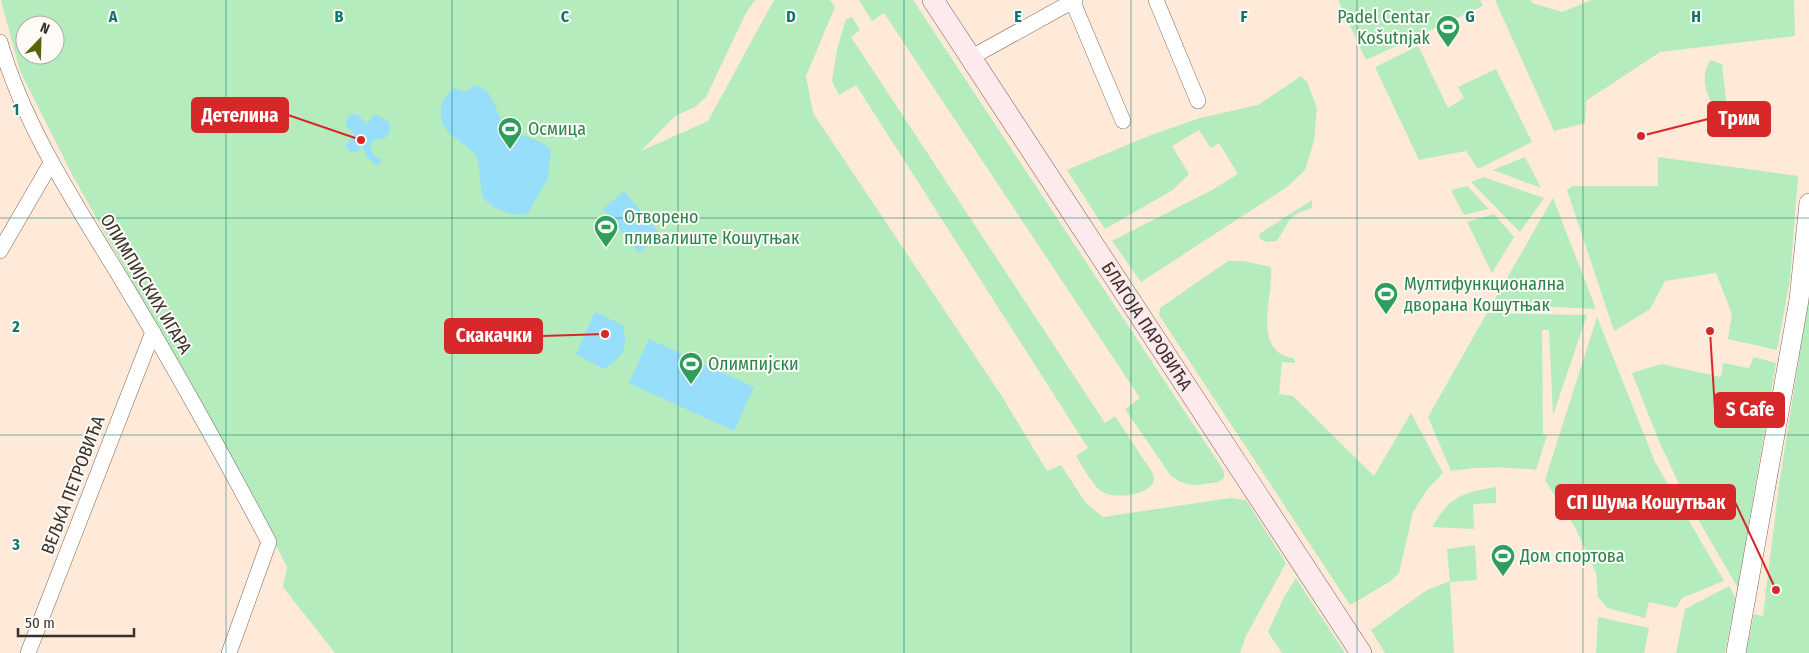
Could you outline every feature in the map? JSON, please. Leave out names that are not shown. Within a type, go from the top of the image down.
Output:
[{"type":"main road","name":"БЛАГОЈА ПАРОВИЋА","points":[[933,0],[1361,653]]},
{"type":"street","points":[[1156,0],[1198,101]]},
{"type":"street","points":[[970,58],[1073,1],[1123,121]]},
{"type":"street","name":"ОЛИМПИЈСКИХ ИГАРА","points":[[0,42],[12,79],[51,163],[197,407],[269,542],[229,653]]},
{"type":"street","points":[[0,251],[51,163]]},
{"type":"street","points":[[1736,653],[1799,300],[1809,203]]},
{"type":"street","name":"ВЕЉКА ПЕТРОВИЋА","points":[[28,653],[153,332]]},
{"type":"green space","points":[[1,0],[755,0],[746,13],[706,97],[695,107],[675,116],[641,151],[708,121],[774,0],[830,0],[835,7],[806,76],[813,113],[1001,395],[1047,471],[1061,465],[1085,502],[1103,517],[1230,498],[1246,500],[1286,563],[1246,636],[1240,653],[335,653],[283,587],[287,567],[247,488],[73,176],[18,65],[65,65],[65,15],[15,15],[15,52]]},
{"type":"green space","points":[[859,0],[913,0],[1224,471],[1224,478],[1222,480],[1192,485],[1171,476],[1125,409],[1140,398],[884,13],[872,21]]},
{"type":"green space","points":[[1338,0],[1480,0],[1483,6],[1366,60]]},
{"type":"green space","points":[[1495,0],[1531,0],[1532,3],[1562,12],[1592,0],[1794,0],[1795,36],[1660,52],[1586,101],[1585,123],[1554,131]]},
{"type":"green space","points":[[852,17],[860,30],[851,37],[1105,423],[1115,416],[1152,472],[1154,480],[1144,491],[1125,495],[1107,494],[1101,491],[1087,475],[1076,456],[1088,448],[856,85],[839,95],[832,81],[837,49],[846,19]]},
{"type":"green space","points":[[1418,46],[1448,108],[1464,98],[1458,87],[1496,69],[1532,142],[1478,169],[1466,151],[1419,160],[1375,67]]},
{"type":"green space","points":[[1710,60],[1722,64],[1727,109],[1716,112],[1707,92],[1705,80]]},
{"type":"green space","points":[[1301,76],[1307,82],[1317,108],[1314,141],[1305,170],[1287,187],[1141,282],[1112,241],[1212,190],[1238,174],[1219,143],[1211,148],[1199,130],[1172,146],[1189,174],[1173,190],[1105,229],[1067,170],[1151,135],[1200,118],[1258,105]]},
{"type":"green space","points":[[1525,157],[1541,188],[1493,170]]},
{"type":"green space","points":[[1658,157],[1798,176],[1790,279],[1777,350],[1728,339],[1732,314],[1716,273],[1665,281],[1650,309],[1614,331],[1567,190],[1573,186],[1658,186]]},
{"type":"green space","points":[[1483,177],[1544,198],[1520,232],[1471,182]]},
{"type":"green space","points":[[1467,186],[1489,209],[1464,215],[1451,190]]},
{"type":"green space","points":[[1553,198],[1596,309],[1492,304]]},
{"type":"green space","points":[[1312,200],[1312,208],[1298,213],[1290,219],[1277,241],[1267,242],[1260,239],[1259,234]]},
{"type":"green space","points":[[1494,214],[1514,237],[1492,273],[1467,222]]},
{"type":"green space","points":[[1228,261],[1244,261],[1271,267],[1267,321],[1268,334],[1272,345],[1281,354],[1294,358],[1295,363],[1282,362],[1279,394],[1293,396],[1374,476],[1411,413],[1443,473],[1426,491],[1413,512],[1399,573],[1391,581],[1350,605],[1159,315],[1160,308]]},
{"type":"green space","points":[[1809,295],[1809,653],[1746,653],[1754,614],[1763,616],[1779,485]]},
{"type":"green space","points":[[1487,313],[1587,315],[1553,415],[1549,330],[1542,330],[1543,434],[1547,435],[1536,470],[1472,468],[1451,471],[1428,417]]},
{"type":"green space","points":[[1597,317],[1655,462],[1724,581],[1682,598],[1676,608],[1649,602],[1645,618],[1607,608],[1598,597],[1596,573],[1576,529],[1545,480]]},
{"type":"green space","points":[[1754,357],[1776,363],[1738,588],[1684,495],[1659,441],[1632,373],[1661,364],[1721,377],[1723,363],[1749,368]]},
{"type":"green space","points":[[1496,487],[1496,503],[1473,504],[1474,529],[1432,527],[1451,502],[1474,491]]},
{"type":"green space","points":[[1475,545],[1477,580],[1450,582],[1454,653],[1385,653],[1371,630],[1427,590],[1450,581],[1447,549]]},
{"type":"green space","points":[[1296,578],[1345,653],[1282,653],[1268,632],[1284,597]]},
{"type":"green space","points":[[1729,586],[1735,597],[1735,602],[1725,653],[1676,653],[1685,609]]},
{"type":"green space","points":[[1598,617],[1649,628],[1644,653],[1596,653]]},
{"type":"water","name":"Осмица","points":[[473,85],[487,92],[504,124],[509,129],[541,142],[551,150],[548,178],[528,213],[504,212],[492,206],[483,198],[476,156],[453,136],[444,125],[441,118],[441,109],[445,97],[455,88],[461,91],[469,91]]},
{"type":"water","points":[[350,114],[357,114],[367,124],[375,114],[389,122],[391,128],[387,137],[374,140],[370,144],[373,155],[382,160],[377,166],[368,158],[361,144],[358,152],[350,152],[345,145],[355,135],[345,125]]},
{"type":"water","points":[[624,191],[661,235],[639,253],[603,209]]},
{"type":"water","points":[[595,312],[623,325],[625,341],[623,352],[616,360],[603,369],[576,354]]},
{"type":"water","name":"Олимпијски","points":[[649,339],[754,387],[734,431],[629,383]]},
{"type":"place","name":"Padel Centar Košutnjak","points":[[1448,48]]},
{"type":"place","name":"Трим","points":[[1641,136]]},
{"type":"place","name":"Детелина","points":[[361,140]]},
{"type":"place","name":"Осмица","points":[[510,150]]},
{"type":"place","name":"Отворено пливалиште Кошутњак","points":[[606,248]]},
{"type":"place","name":"Мултифункционална дворана Кошутњак","points":[[1386,315]]},
{"type":"place","name":"S Cafe","points":[[1710,331]]},
{"type":"place","name":"Скакачки","points":[[605,334]]},
{"type":"place","name":"Олимпијски","points":[[691,385]]},
{"type":"place","name":"Дом спортова","points":[[1503,577]]},
{"type":"place","name":"СП Шума Кошутњак","points":[[1776,590]]}]
